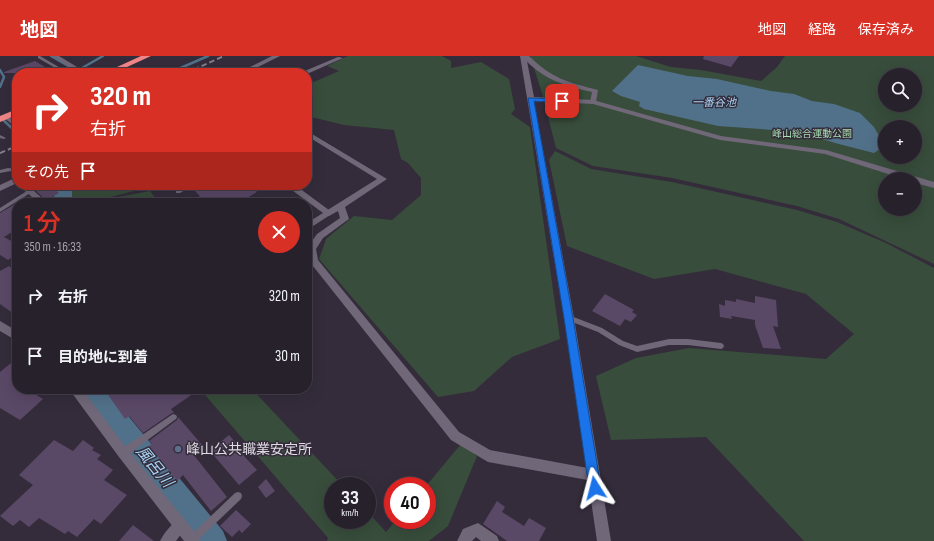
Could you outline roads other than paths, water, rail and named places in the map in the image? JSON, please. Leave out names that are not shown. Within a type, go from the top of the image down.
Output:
[{"type":"highway","points":[[119,68],[147,56]]},
{"type":"street","points":[[55,56],[75,68]]},
{"type":"street","points":[[252,68],[277,56]]},
{"type":"street","points":[[524,56],[569,318],[604,541]]},
{"type":"street","points":[[524,56],[553,80],[563,84],[596,91],[593,102]]},
{"type":"street","points":[[312,69],[340,58]]},
{"type":"street","points":[[531,99],[593,102],[720,138],[826,152],[891,172]]},
{"type":"street","points":[[312,136],[383,179],[312,224]]},
{"type":"street","points":[[0,188],[12,182]]},
{"type":"street","points":[[922,182],[934,186]]},
{"type":"street","points":[[296,190],[308,198]]},
{"type":"street","points":[[30,191],[38,198]]},
{"type":"street","points":[[312,201],[329,213]]},
{"type":"street","points":[[312,248],[320,236],[345,219],[340,206]]},
{"type":"street","points":[[312,253],[314,261],[455,436],[488,456],[593,475]]},
{"type":"street","points":[[0,325],[12,333]]},
{"type":"street","points":[[79,394],[180,526],[193,540]]},
{"type":"street","points":[[167,541],[180,526]]},
{"type":"street","points":[[464,541],[468,534],[478,530],[492,541]]},
{"type":"lane","points":[[39,57],[58,68]]},
{"type":"lane","points":[[3,118],[12,124]]},
{"type":"lane","points":[[0,172],[12,169]]},
{"type":"lane","points":[[178,192],[182,190]]},
{"type":"lane","points":[[19,198],[30,191]]},
{"type":"lane","points":[[0,210],[12,202]]},
{"type":"lane","points":[[569,318],[600,330],[621,343],[637,349],[669,342],[688,342],[721,346]]},
{"type":"lane","points":[[123,453],[173,417]]},
{"type":"lane","points":[[193,540],[238,496]]},
{"type":"water","name":"一番谷池","points":[[638,65],[688,76],[717,79],[771,91],[794,94],[812,101],[834,104],[860,113],[874,127],[878,134],[878,150],[874,153],[800,132],[718,126],[644,109],[639,106],[640,102],[621,96],[612,91]]},
{"type":"waterway","points":[[51,56],[70,67]]},
{"type":"waterway","points":[[82,68],[103,56]]},
{"type":"waterway","points":[[180,68],[208,56]]},
{"type":"waterway","points":[[0,70],[4,77],[0,87]]},
{"type":"waterway","points":[[0,117],[12,128]]},
{"type":"waterway","name":"風呂川","points":[[63,190],[63,198]]},
{"type":"waterway","name":"風呂川","points":[[95,394],[213,541]]},
{"type":"railway","points":[[197,68],[224,56]]},
{"type":"railway","points":[[0,153],[12,148]]},
{"type":"place","name":"峰山公共職業安定所","points":[[178,449]]},
{"type":"park label","name":"峰山総合運動公園","points":[[812,134]]}]
